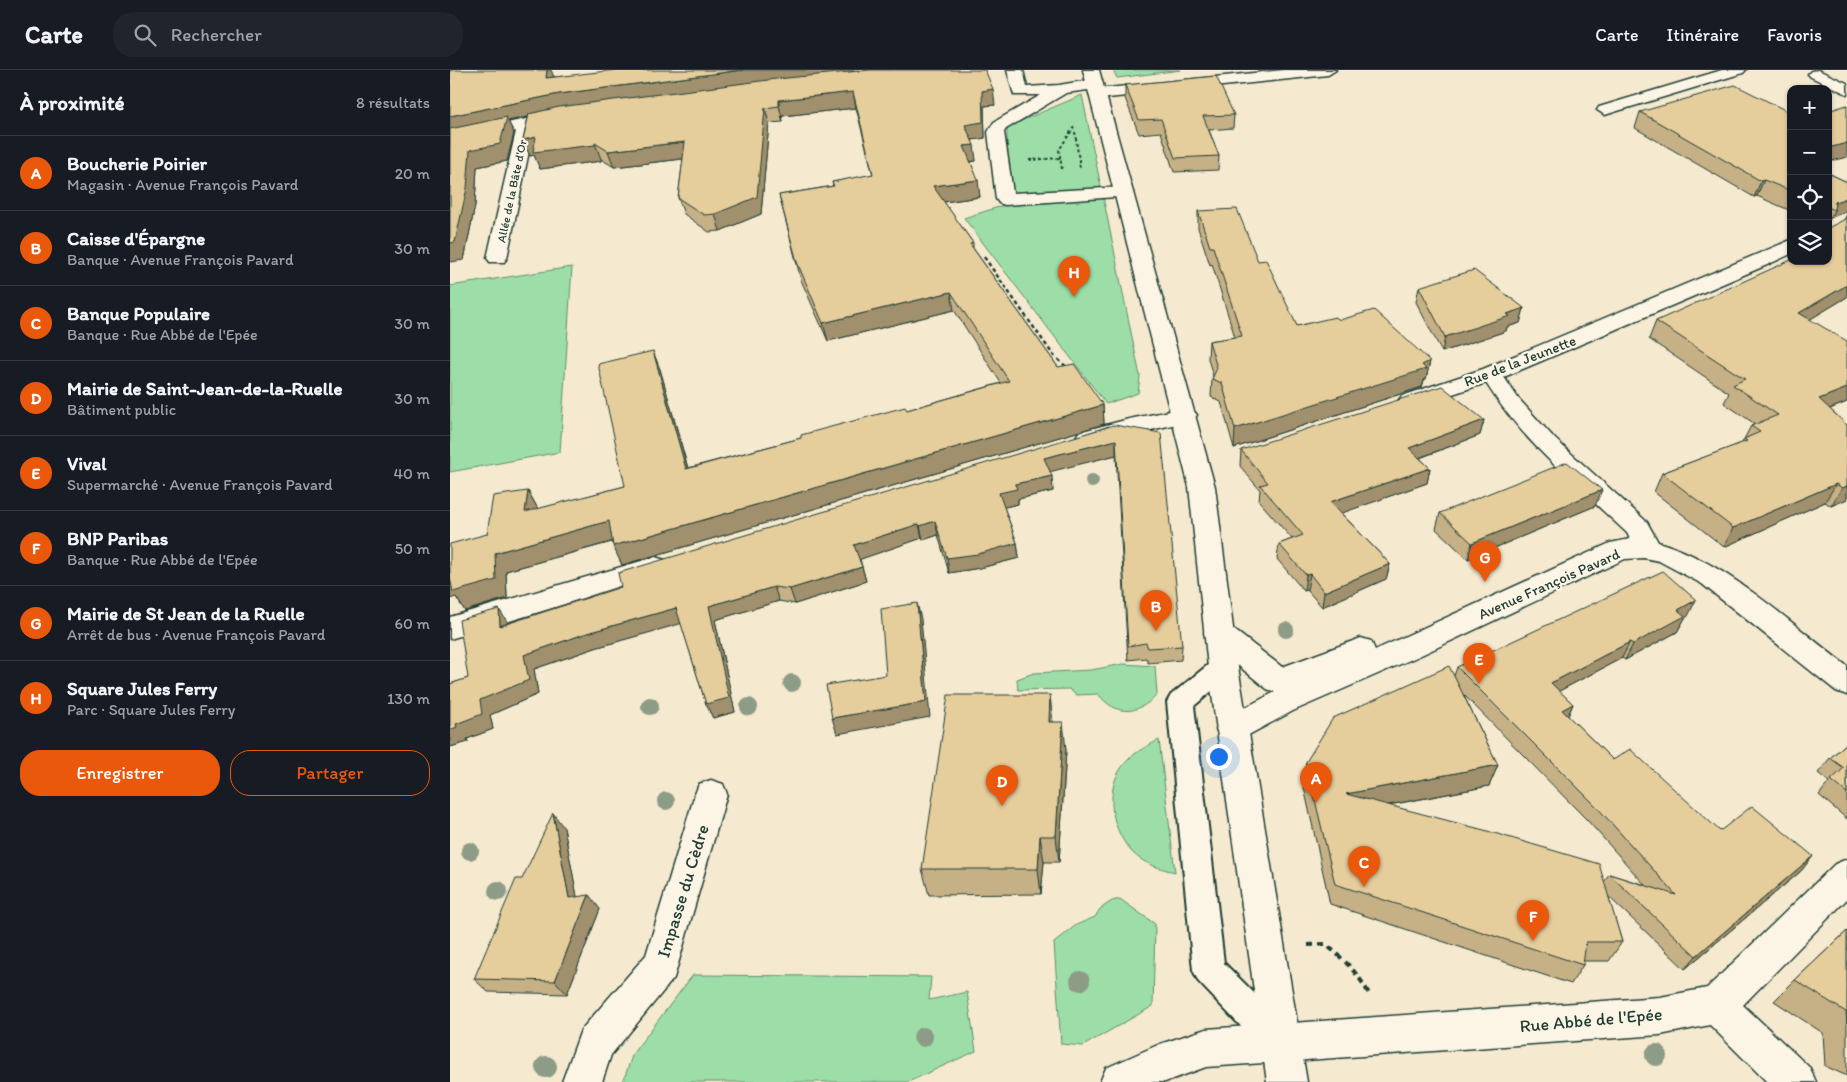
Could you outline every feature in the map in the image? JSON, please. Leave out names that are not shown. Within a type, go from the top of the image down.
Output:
[{"type":"street","points":[[1015,70],[1020,92],[1062,89],[1095,83],[1328,70]]},
{"type":"street","points":[[1605,110],[1738,70]]},
{"type":"street","points":[[1816,74],[1847,89]]},
{"type":"street","points":[[1095,83],[1185,415],[1202,487],[1222,667],[1287,1082]]},
{"type":"street","points":[[1062,89],[1000,126],[996,132],[1005,199],[1124,192]]},
{"type":"street","points":[[450,140],[584,114]]},
{"type":"street","name":"Allée de la Bâte d'Or","points":[[497,258],[526,124]]},
{"type":"street","name":"Rue de la Jeunette","points":[[1390,408],[1491,374],[1787,248]]},
{"type":"street","points":[[1491,374],[1510,402],[1546,444],[1638,528],[1648,548]]},
{"type":"street","points":[[1067,443],[1129,426],[1185,415]]},
{"type":"street","name":"Avenue François Pavard","points":[[1232,729],[1282,702],[1409,648],[1620,550],[1648,548],[1696,567],[1712,577],[1847,683]]},
{"type":"street","points":[[1218,633],[1278,681],[1620,550]]},
{"type":"street","points":[[450,628],[678,560]]},
{"type":"street","name":"Impasse du Cèdre","points":[[582,1082],[595,1044],[661,965],[712,794]]},
{"type":"street","points":[[1796,1082],[1757,1047],[1717,1005],[1847,876]]},
{"type":"street","name":"Rue Abbé de l'Epée","points":[[1281,1044],[1644,1017],[1717,1005]]},
{"type":"street","points":[[1120,1082],[1160,1064],[1206,1048],[1281,1044]]},
{"type":"lane","points":[[1222,667],[1180,702],[1209,970],[1281,1044]]},
{"type":"path","points":[[1067,196],[1059,150],[1074,127]]},
{"type":"path","points":[[1025,160],[1060,158]]},
{"type":"path","points":[[984,258],[1054,356],[1073,372]]},
{"type":"path","points":[[1308,945],[1325,944],[1346,962],[1361,976],[1374,1004]]},
{"type":"green space","points":[[1113,70],[1181,70],[1117,78]]},
{"type":"green space","points":[[1082,95],[1140,376],[1138,393],[1106,404],[964,218],[1008,204],[1007,127]]},
{"type":"green space","points":[[572,267],[560,452],[450,472],[450,286]]},
{"type":"green space","points":[[1123,664],[1155,666],[1157,695],[1150,702],[1135,710],[1120,710],[1112,707],[1098,694],[1076,695],[1069,689],[1018,690],[1017,679],[1034,673],[1091,670]]},
{"type":"green space","points":[[1159,740],[1175,872],[1158,868],[1137,857],[1120,835],[1113,812],[1113,789],[1116,777],[1122,767],[1134,755]]},
{"type":"green space","points":[[1120,899],[1155,924],[1153,1006],[1083,1046],[1061,1044],[1054,943],[1076,925],[1095,917],[1100,909],[1112,901]]},
{"type":"green space","points":[[693,975],[931,977],[929,1000],[967,992],[976,1051],[908,1082],[623,1082],[633,1053]]},
{"type":"building","points":[[450,70],[547,70],[546,78],[616,70],[743,70],[559,94],[450,116]]},
{"type":"building","points":[[870,70],[985,70],[993,89],[982,91],[983,122],[965,125],[974,145],[964,146],[978,180],[933,186],[973,243],[970,244],[1058,367],[1074,364],[1103,405],[613,546],[609,521],[495,553],[496,580],[453,592],[450,577],[450,544],[487,534],[493,496],[528,491],[525,512],[625,486],[598,364],[653,351],[686,469],[801,438],[801,435],[905,407],[907,410],[1009,381],[951,292],[823,323],[797,262],[779,195],[834,186],[832,182],[873,174],[853,92],[779,100],[779,106],[765,108],[757,197],[715,214],[704,215],[678,198],[685,142],[608,151],[595,143],[595,145],[533,152],[536,137],[523,140],[529,114],[559,107],[776,79]]},
{"type":"building","points":[[1216,76],[1234,115],[1203,116],[1219,156],[1175,158],[1161,119],[1139,120],[1125,85]]},
{"type":"building","points":[[1735,85],[1787,111],[1787,189],[1764,180],[1761,181],[1640,112]]},
{"type":"building","points":[[1847,105],[1847,143],[1832,147],[1832,130],[1832,110]]},
{"type":"building","points":[[507,117],[500,144],[470,150],[467,188],[455,242],[450,243],[450,129]]},
{"type":"building","points":[[1832,175],[1847,182],[1847,198],[1835,202],[1834,210],[1832,209]]},
{"type":"building","points":[[1237,209],[1258,261],[1266,260],[1297,326],[1335,317],[1340,320],[1374,310],[1430,361],[1422,365],[1426,369],[1235,429],[1222,383],[1212,379],[1217,368],[1209,341],[1242,336],[1213,247],[1210,247],[1198,211]]},
{"type":"building","points":[[1847,218],[1847,285],[1799,313],[1847,341],[1847,388],[1819,399],[1847,425],[1847,486],[1842,488],[1836,484],[1733,528],[1662,473],[1747,441],[1744,439],[1760,432],[1751,426],[1778,415],[1733,385],[1745,379],[1656,321],[1787,262],[1787,265],[1832,265],[1832,226]]},
{"type":"building","points":[[1474,270],[1524,308],[1507,314],[1510,316],[1445,337],[1419,287]]},
{"type":"building","points":[[1442,386],[1484,420],[1409,448],[1430,468],[1330,502],[1390,564],[1324,592],[1310,574],[1306,575],[1279,544],[1303,535],[1260,485],[1268,483],[1241,450]]},
{"type":"building","points":[[1114,425],[1161,433],[1182,646],[1148,648],[1146,643],[1128,646],[1116,440],[1044,458],[1052,476],[1015,484],[1017,489],[999,493],[1017,543],[978,554],[947,558],[935,521],[920,526],[919,524],[854,545],[862,567],[790,589],[774,587],[709,606],[729,698],[706,704],[676,608],[587,633],[524,655],[529,680],[480,700],[482,714],[456,724],[457,727],[450,730],[450,684],[468,678],[459,620],[499,609],[500,626],[621,587],[618,573]]},
{"type":"building","points":[[1567,462],[1602,490],[1472,543],[1440,513]]},
{"type":"building","points":[[1663,571],[1696,600],[1678,610],[1685,616],[1633,644],[1630,642],[1551,683],[1573,704],[1562,710],[1613,760],[1630,749],[1720,831],[1752,806],[1813,856],[1696,956],[1609,874],[1676,895],[1595,805],[1457,667]]},
{"type":"building","points":[[917,603],[926,702],[832,718],[826,685],[886,675],[881,609]]},
{"type":"building","points":[[1449,666],[1498,765],[1346,794],[1484,830],[1599,864],[1622,942],[1586,942],[1583,965],[1335,884],[1306,762],[1333,718]]},
{"type":"building","points":[[948,695],[1050,695],[1049,722],[1063,722],[1056,836],[1040,836],[1038,869],[922,869]]},
{"type":"building","points":[[1847,743],[1847,793],[1831,780],[1844,768],[1830,758]]},
{"type":"building","points":[[553,813],[569,898],[589,895],[555,981],[474,979],[516,879],[522,879]]},
{"type":"building","points":[[1847,931],[1847,1023],[1846,1012],[1795,980]]},
{"type":"place","name":"Square Jules Ferry","points":[[1074,297]]},
{"type":"place","name":"Mairie de St Jean de la Ruelle","points":[[1485,582]]},
{"type":"place","name":"Caisse d'Épargne","points":[[1156,631]]},
{"type":"place","name":"Vival","points":[[1479,684]]},
{"type":"place","name":"Boucherie Poirier","points":[[1316,803]]},
{"type":"place","name":"Mairie de Saint-Jean-de-la-Ruelle","points":[[1002,806]]},
{"type":"place","name":"Banque Populaire","points":[[1364,887]]},
{"type":"place","name":"BNP Paribas","points":[[1533,941]]}]
